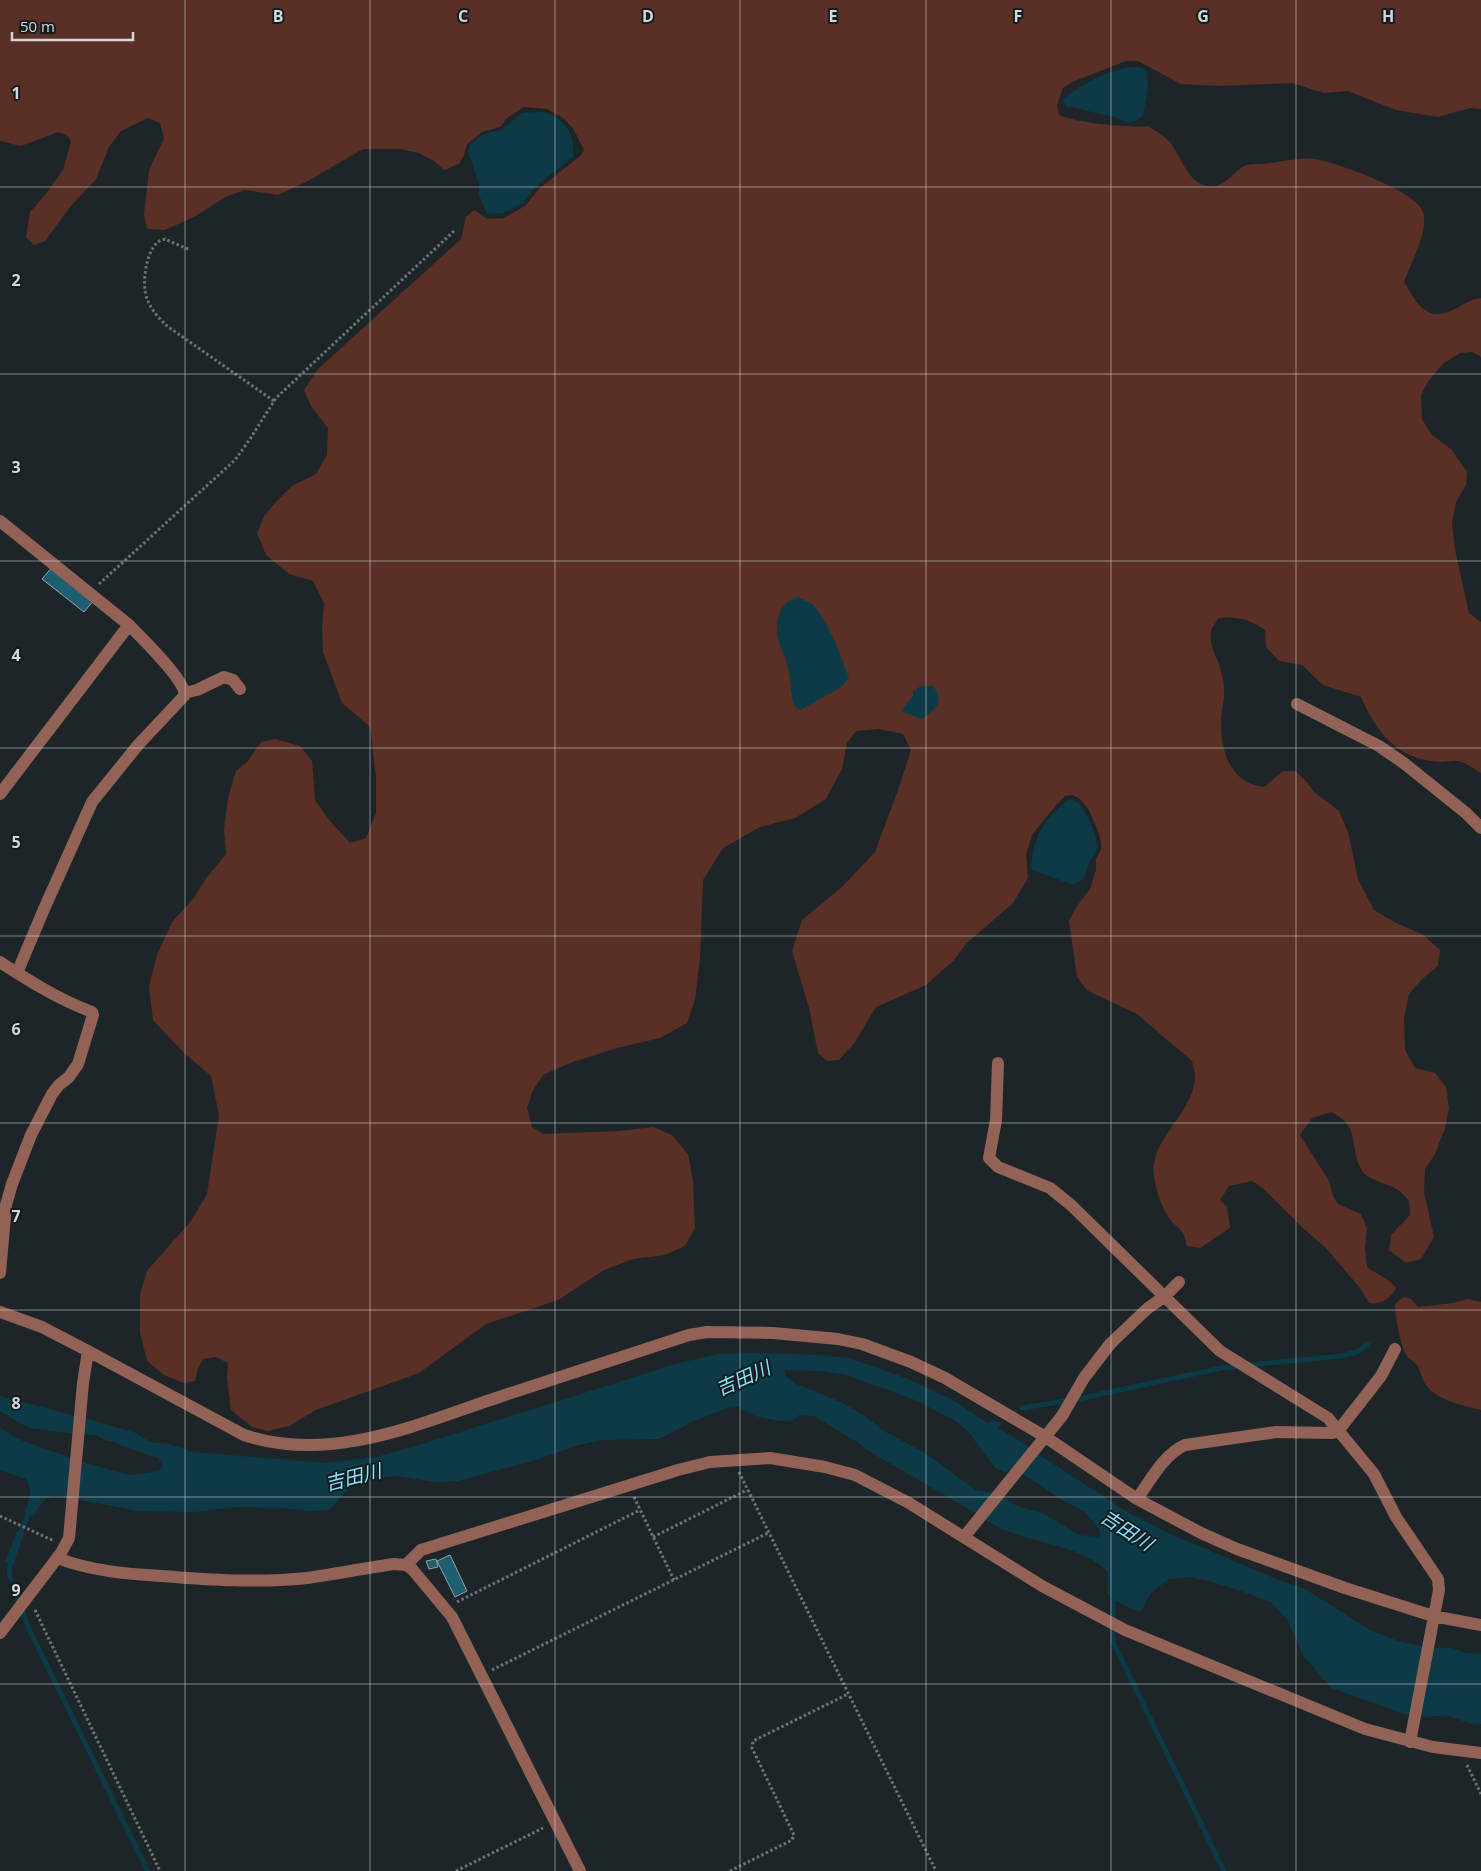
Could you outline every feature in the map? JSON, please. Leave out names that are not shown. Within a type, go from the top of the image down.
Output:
[{"type":"street","points":[[0,521],[129,625],[151,646],[182,686],[184,693],[183,699],[138,745],[92,802],[44,909],[18,973]]},
{"type":"street","points":[[0,794],[129,625]]},
{"type":"street","points":[[184,693],[197,690],[224,677],[233,680],[240,689]]},
{"type":"street","points":[[1297,704],[1379,746],[1466,813],[1481,828]]},
{"type":"street","points":[[0,962],[65,1002],[92,1012],[93,1015],[78,1064],[69,1077],[52,1094],[30,1135],[12,1184],[6,1205],[0,1273]]},
{"type":"street","points":[[998,1063],[996,1120],[989,1158],[998,1167],[1050,1188],[1071,1205],[1220,1351],[1328,1418],[1374,1474],[1396,1517],[1438,1579],[1439,1590],[1410,1742]]},
{"type":"street","points":[[964,1537],[1056,1425],[1084,1378],[1110,1344],[1179,1282]]},
{"type":"street","points":[[0,1312],[42,1327],[226,1427],[257,1440],[288,1445],[325,1446],[391,1432],[689,1335],[707,1332],[773,1333],[818,1336],[862,1344],[910,1362],[945,1378],[1041,1441],[1137,1499],[1200,1533],[1237,1549],[1432,1620],[1481,1626]]},
{"type":"street","points":[[1137,1499],[1168,1456],[1184,1445],[1276,1432],[1332,1432],[1338,1430],[1381,1376],[1395,1349]]},
{"type":"street","points":[[0,1633],[60,1555],[69,1538],[80,1408],[88,1351]]},
{"type":"street","points":[[406,1565],[421,1550],[702,1464],[738,1459],[770,1458],[825,1466],[855,1476],[902,1499],[1042,1586],[1125,1630],[1365,1729],[1410,1742],[1481,1753]]},
{"type":"street","points":[[60,1555],[86,1567],[130,1574],[224,1580],[307,1578],[394,1564],[406,1565],[418,1575],[445,1608],[482,1675],[580,1871]]},
{"type":"path","points":[[89,593],[235,460],[274,401],[454,231]]},
{"type":"path","points":[[188,249],[165,239],[158,242],[151,253],[145,269],[144,286],[147,301],[167,326],[274,401]]},
{"type":"path","points":[[738,1459],[739,1474],[936,1871]]},
{"type":"path","points":[[629,1485],[674,1580]]},
{"type":"path","points":[[653,1537],[747,1490]]},
{"type":"path","points":[[445,1608],[640,1510]]},
{"type":"path","points":[[0,1516],[55,1542],[60,1555]]},
{"type":"path","points":[[482,1675],[768,1533]]},
{"type":"path","points":[[22,1603],[160,1871]]},
{"type":"path","points":[[730,1871],[792,1840],[794,1835],[752,1748],[753,1741],[848,1694]]},
{"type":"path","points":[[1463,1751],[1466,1764],[1481,1794]]},
{"type":"path","points":[[456,1871],[556,1822]]},
{"type":"shaded area","points":[[0,0],[1481,0],[1481,109],[1470,108],[1438,117],[1396,110],[1348,91],[1324,93],[1292,83],[1221,86],[1181,84],[1138,61],[1126,61],[1072,82],[1063,88],[1057,105],[1059,115],[1067,118],[1116,126],[1148,126],[1170,142],[1186,170],[1195,180],[1208,186],[1219,185],[1246,165],[1302,159],[1325,161],[1373,178],[1404,194],[1416,202],[1422,210],[1424,226],[1422,236],[1404,282],[1418,304],[1430,313],[1437,314],[1445,313],[1481,298],[1481,357],[1472,352],[1460,353],[1444,363],[1429,380],[1421,395],[1422,419],[1431,434],[1452,450],[1467,472],[1466,485],[1456,502],[1452,523],[1455,550],[1469,613],[1481,622],[1481,773],[1460,761],[1441,762],[1426,760],[1401,750],[1382,733],[1361,697],[1323,685],[1302,665],[1279,661],[1266,647],[1265,630],[1254,624],[1238,618],[1219,618],[1210,636],[1224,683],[1221,721],[1223,744],[1235,773],[1252,784],[1264,787],[1283,771],[1295,771],[1314,792],[1339,811],[1348,832],[1358,879],[1374,910],[1396,923],[1422,934],[1440,950],[1438,966],[1422,979],[1409,994],[1404,1018],[1405,1050],[1415,1068],[1435,1073],[1446,1087],[1449,1108],[1445,1128],[1435,1154],[1425,1169],[1424,1192],[1434,1237],[1421,1259],[1406,1263],[1389,1250],[1391,1235],[1410,1215],[1409,1201],[1398,1190],[1371,1178],[1363,1172],[1357,1158],[1350,1129],[1346,1123],[1331,1112],[1312,1118],[1300,1135],[1329,1181],[1333,1196],[1338,1204],[1361,1214],[1367,1229],[1365,1249],[1367,1267],[1396,1288],[1391,1295],[1382,1302],[1369,1303],[1360,1288],[1326,1248],[1264,1189],[1252,1181],[1229,1186],[1220,1200],[1227,1207],[1230,1228],[1200,1248],[1187,1246],[1181,1230],[1167,1215],[1157,1189],[1153,1168],[1162,1141],[1188,1102],[1195,1080],[1192,1061],[1137,1014],[1088,991],[1077,977],[1069,921],[1077,906],[1090,889],[1096,870],[1096,860],[1101,849],[1101,842],[1089,810],[1079,798],[1072,795],[1065,796],[1056,805],[1032,835],[1026,854],[1028,878],[1013,903],[966,944],[954,960],[926,985],[876,1007],[855,1042],[839,1060],[827,1061],[818,1053],[809,1008],[792,951],[802,920],[843,886],[875,852],[911,750],[903,734],[879,729],[856,731],[847,743],[842,769],[826,799],[795,818],[760,827],[723,848],[703,880],[700,958],[695,1000],[687,1023],[660,1038],[617,1048],[570,1063],[543,1075],[533,1090],[527,1108],[532,1127],[543,1134],[619,1131],[653,1127],[672,1135],[688,1154],[693,1181],[695,1228],[685,1246],[665,1255],[633,1259],[604,1270],[558,1300],[486,1324],[419,1373],[316,1410],[289,1426],[268,1431],[252,1427],[231,1410],[227,1378],[228,1363],[216,1357],[203,1359],[198,1368],[195,1381],[184,1383],[164,1375],[147,1361],[140,1333],[140,1294],[147,1271],[191,1221],[207,1194],[219,1115],[211,1076],[183,1052],[153,1020],[149,987],[157,955],[172,922],[193,899],[207,877],[226,854],[224,829],[228,798],[236,771],[247,762],[261,742],[275,739],[300,746],[312,761],[315,800],[330,821],[350,843],[366,838],[376,813],[376,776],[370,727],[342,703],[323,652],[324,603],[313,581],[289,574],[266,555],[257,533],[264,516],[276,502],[292,486],[316,474],[327,455],[328,428],[311,406],[304,390],[318,369],[461,239],[466,217],[474,210],[487,219],[504,218],[525,206],[539,189],[581,155],[584,150],[573,128],[563,118],[547,109],[524,107],[507,118],[500,127],[482,132],[467,144],[459,164],[444,170],[434,161],[419,153],[399,149],[363,149],[306,182],[278,195],[245,190],[225,197],[196,216],[165,230],[147,229],[144,214],[149,170],[164,138],[160,123],[148,118],[121,131],[109,147],[96,179],[70,207],[45,241],[34,245],[26,237],[30,212],[63,170],[71,142],[67,135],[58,132],[21,146],[0,141]]},
{"type":"shaded area","points":[[1403,1297],[1411,1299],[1418,1307],[1453,1303],[1468,1299],[1481,1302],[1481,1410],[1444,1399],[1426,1385],[1418,1366],[1407,1356],[1401,1339],[1395,1304]]},
{"type":"water","points":[[1130,67],[1140,67],[1146,70],[1148,86],[1143,116],[1134,122],[1128,123],[1114,117],[1068,107],[1063,102],[1064,98],[1087,83],[1103,75]]},
{"type":"water","points":[[544,112],[564,124],[573,143],[573,157],[536,186],[523,203],[503,213],[487,214],[479,195],[479,184],[468,151],[470,145],[482,135],[501,130],[522,113]]},
{"type":"water","points":[[798,597],[812,604],[818,610],[834,639],[849,678],[840,688],[800,710],[795,707],[793,702],[787,665],[780,645],[777,628],[779,615],[786,603]]},
{"type":"water","points":[[921,686],[933,686],[939,696],[939,701],[935,708],[922,719],[901,711],[913,696],[913,691]]},
{"type":"water","points":[[1070,799],[1077,802],[1088,817],[1097,843],[1097,848],[1084,877],[1073,885],[1031,869],[1034,847],[1042,829],[1053,813]]},
{"type":"water","name":"吉田川","points":[[718,1354],[803,1354],[849,1358],[906,1378],[951,1399],[988,1423],[995,1420],[1002,1424],[998,1428],[1031,1448],[1013,1471],[1004,1472],[995,1468],[967,1430],[954,1420],[915,1400],[847,1375],[819,1371],[785,1370],[785,1375],[794,1383],[841,1402],[865,1416],[882,1430],[925,1453],[976,1490],[996,1493],[979,1515],[872,1453],[814,1416],[799,1415],[793,1420],[781,1421],[755,1416],[738,1407],[728,1408],[694,1421],[659,1439],[602,1440],[575,1446],[536,1460],[458,1481],[436,1482],[396,1476],[364,1480],[353,1484],[329,1510],[310,1511],[236,1507],[195,1512],[138,1511],[75,1499],[78,1461],[130,1475],[160,1471],[163,1466],[158,1458],[115,1442],[106,1441],[97,1435],[80,1435],[81,1417],[136,1433],[150,1442],[169,1444],[193,1452],[327,1463],[376,1457],[416,1446],[679,1363]]},
{"type":"water","points":[[0,1396],[79,1417],[77,1434],[29,1428],[0,1411]]},
{"type":"water","points":[[0,1428],[18,1439],[74,1459],[71,1498],[52,1496],[44,1500],[34,1516],[25,1512],[30,1491],[26,1479],[0,1470]]},
{"type":"water","name":"吉田川","points":[[1035,1452],[1124,1510],[1168,1533],[1276,1579],[1305,1589],[1370,1630],[1401,1642],[1426,1647],[1411,1716],[1331,1688],[1303,1655],[1287,1619],[1272,1603],[1209,1581],[1189,1577],[1169,1579],[1152,1592],[1142,1612],[1137,1611],[1123,1605],[1107,1594],[1108,1572],[1095,1562],[1080,1554],[995,1526],[982,1517],[1000,1495],[1017,1506],[1043,1513],[1079,1535],[1098,1537],[1100,1535],[1099,1529],[1085,1512],[1060,1499],[1038,1483],[1018,1472]]},
{"type":"water","points":[[17,1531],[24,1534],[13,1566],[5,1562]]},
{"type":"water","points":[[1428,1648],[1452,1648],[1466,1653],[1481,1654],[1481,1724],[1445,1716],[1416,1716]]},
{"type":"building","points":[[53,566],[95,599],[84,612],[42,579]]},
{"type":"building","points":[[450,1555],[467,1591],[455,1597],[437,1561]]},
{"type":"building","points":[[436,1559],[438,1567],[429,1569],[426,1561]]},
{"type":"waterway","points":[[1249,1365],[1340,1356],[1354,1353],[1368,1345]]},
{"type":"waterway","points":[[1022,1408],[1078,1399],[1222,1368],[1240,1366]]},
{"type":"waterway","points":[[19,1538],[30,1509]]},
{"type":"waterway","points":[[11,1558],[9,1573],[11,1579]]},
{"type":"waterway","points":[[15,1592],[29,1629],[148,1871]]},
{"type":"waterway","points":[[1117,1595],[1113,1602],[1113,1642],[1224,1871]]}]
